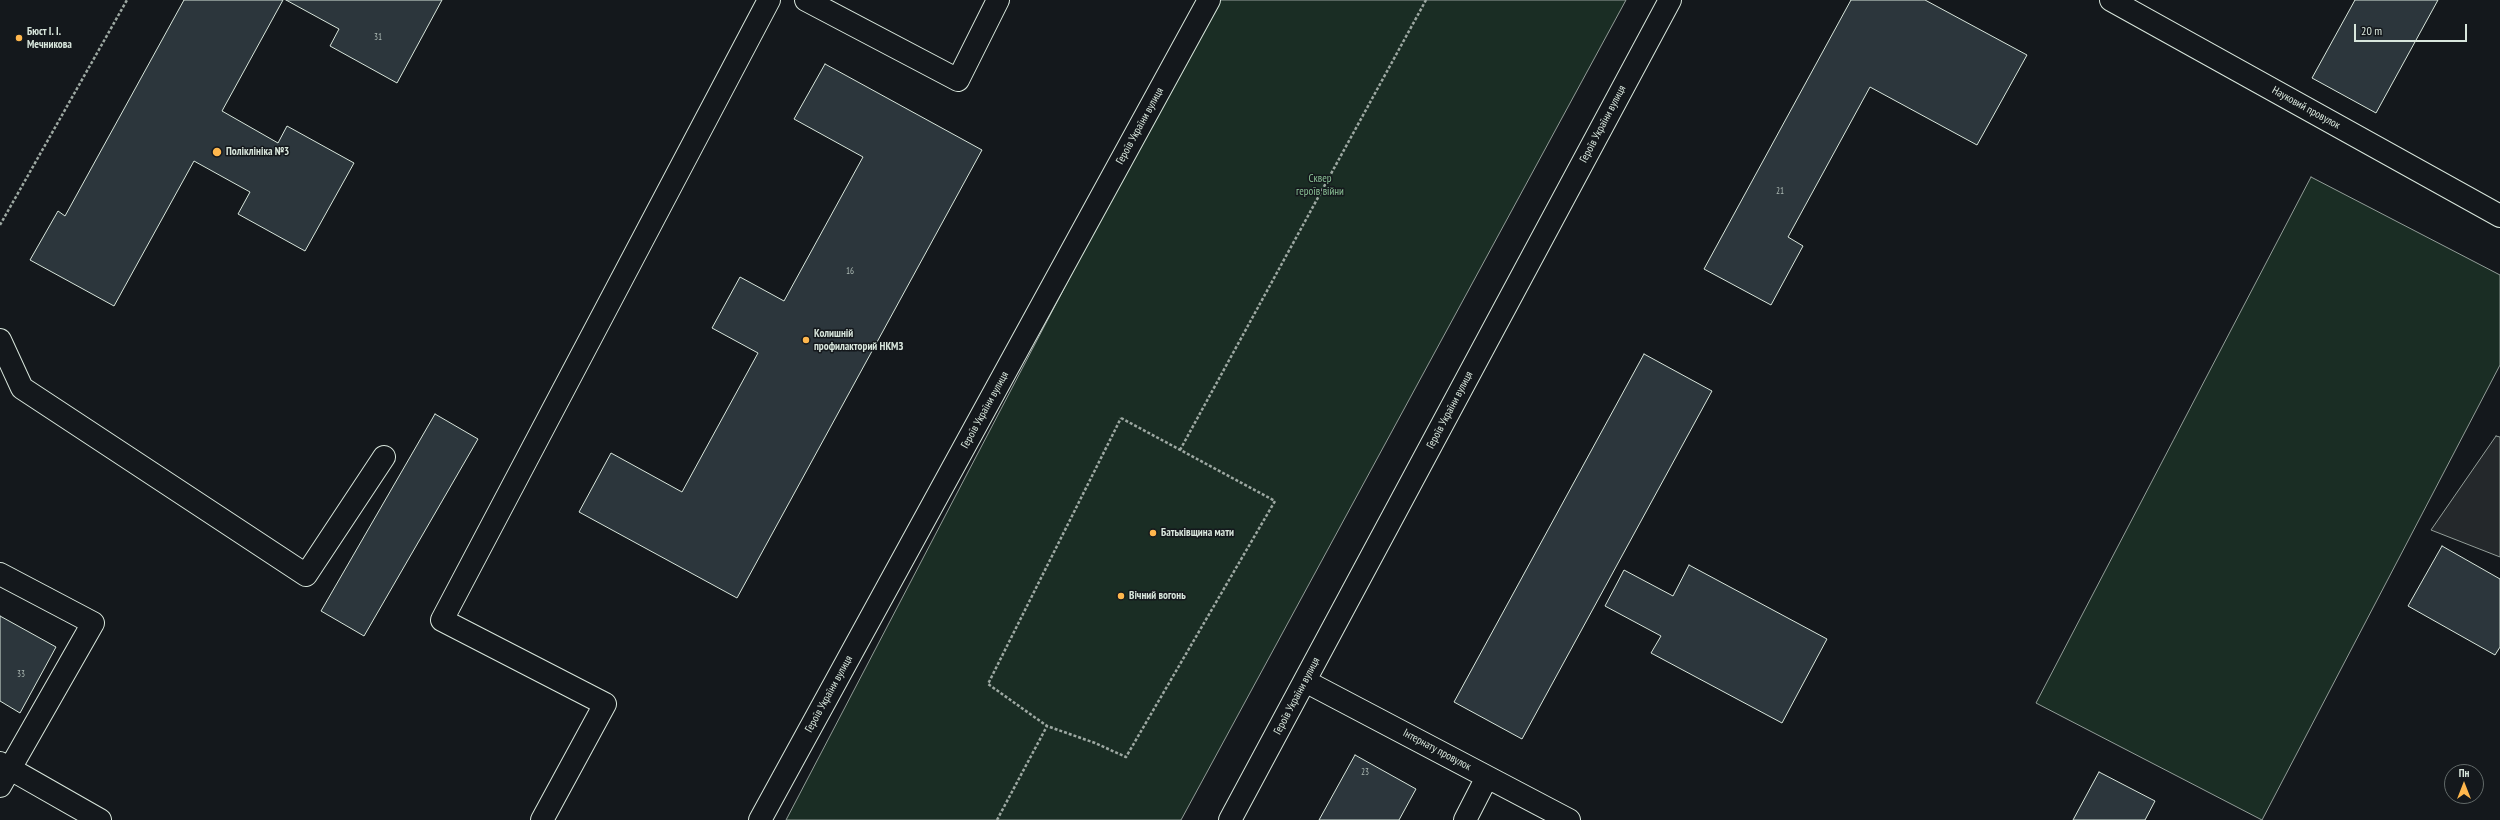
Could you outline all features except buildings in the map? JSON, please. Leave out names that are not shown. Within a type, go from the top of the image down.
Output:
[{"type":"street","points":[[542,820],[605,704],[442,620],[769,0]]},
{"type":"street","points":[[806,0],[958,80],[998,0]]},
{"type":"street","name":"Героїв України вулиця","points":[[760,820],[1209,0]]},
{"type":"street","name":"Героїв України вулиця","points":[[1230,820],[1670,0]]},
{"type":"street","name":"Науковий провулок","points":[[2111,0],[2500,216]]},
{"type":"street","points":[[0,340],[22,388],[306,575],[384,457]]},
{"type":"street","points":[[0,574],[93,623],[3,773],[100,820]]},
{"type":"street","name":"Інтернату провулок","points":[[1305,681],[1569,820]]},
{"type":"street","points":[[1465,820],[1487,777]]},
{"type":"path","points":[[0,225],[127,0]]},
{"type":"path","points":[[1180,450],[1426,0]]},
{"type":"path","points":[[1121,418],[1275,501],[1126,757],[1095,743],[1047,726],[988,684],[1121,418]]},
{"type":"path","points":[[997,820],[1047,726]]},
{"type":"green space","name":"Сквер героїв війни","points":[[1215,0],[1626,0],[1181,820],[786,820]]},
{"type":"green space","points":[[2311,177],[2500,275],[2500,365],[2262,820],[2036,703]]},
{"type":"shaded area","points":[[2496,436],[2500,437],[2500,557],[2431,530]]},
{"type":"place","name":"Бюст І. І. Мечникова","points":[[19,38]]},
{"type":"place","name":"Поліклініка №3","points":[[217,152]]},
{"type":"place","name":"Колишній профилакторий НКМЗ","points":[[806,340]]},
{"type":"place","name":"Батьківщина мати","points":[[1153,533]]},
{"type":"place","name":"Вічний вогонь","points":[[1121,596]]}]
